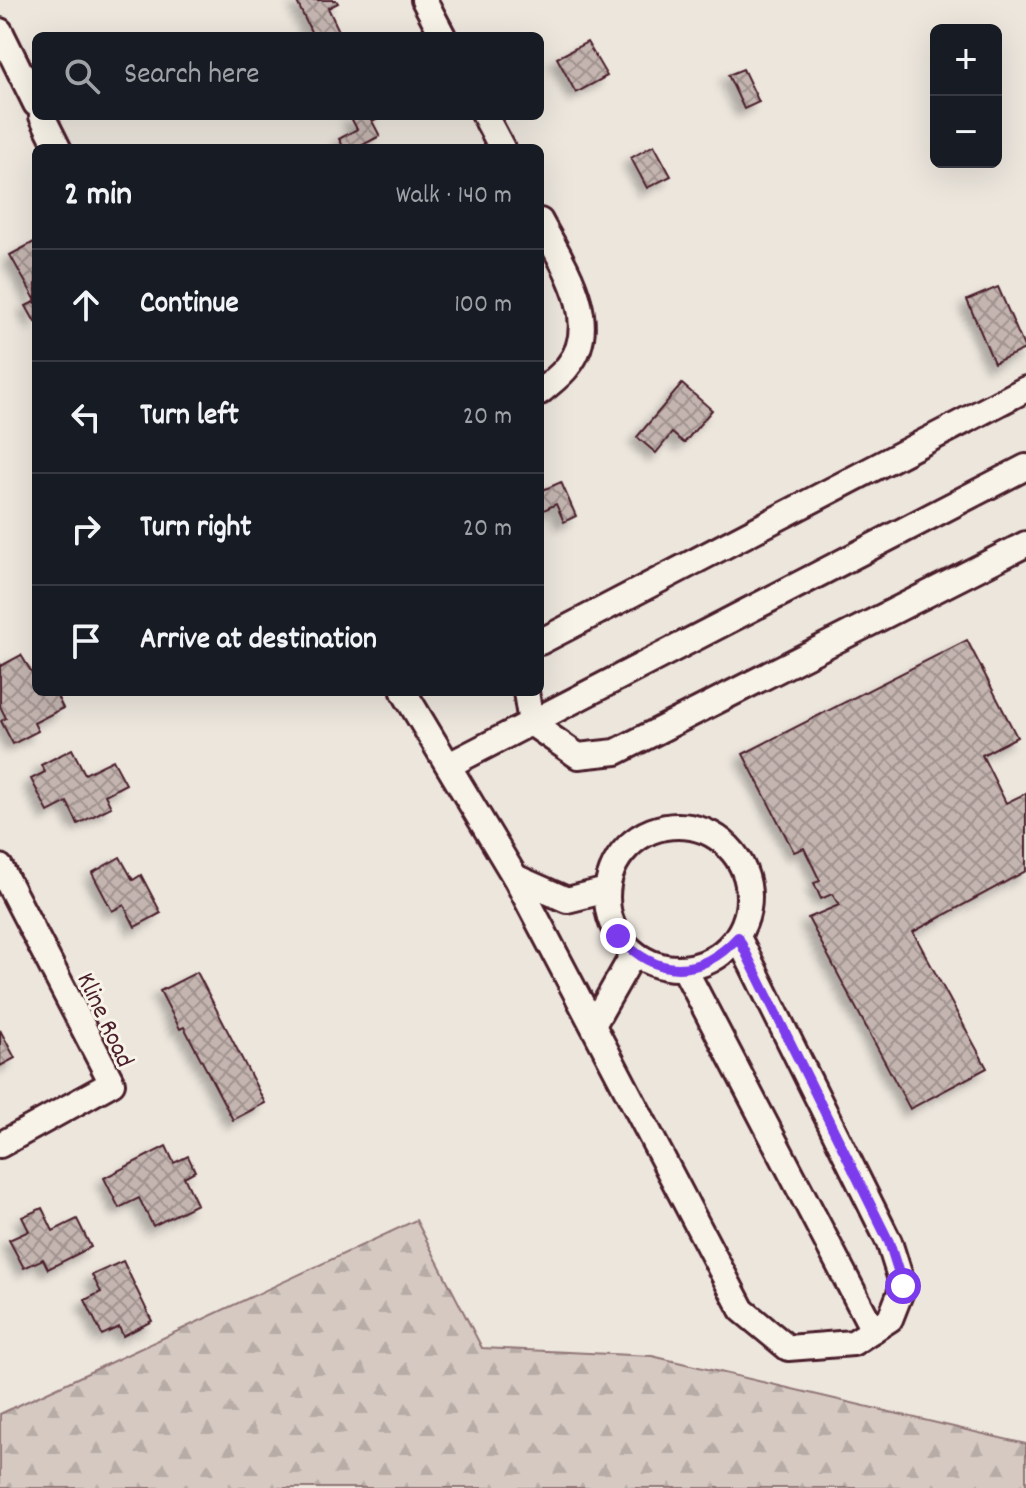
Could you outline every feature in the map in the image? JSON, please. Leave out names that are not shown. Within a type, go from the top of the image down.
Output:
[{"type":"street","points":[[424,0],[441,32]]},
{"type":"street","points":[[0,31],[32,96]]},
{"type":"street","points":[[44,120],[56,144]]},
{"type":"street","points":[[487,120],[500,144]]},
{"type":"street","points":[[544,229],[577,292],[582,332],[570,365],[544,388]]},
{"type":"street","points":[[544,640],[1026,389]]},
{"type":"street","points":[[451,764],[1026,467]]},
{"type":"street","points":[[527,696],[531,723],[578,756],[616,752],[1026,544]]},
{"type":"street","points":[[407,696],[451,764],[515,877],[742,1310],[788,1348],[853,1343],[890,1319],[903,1286],[889,1242],[738,937]]},
{"type":"street","points":[[667,826],[690,827],[713,835],[731,850],[744,869],[750,892],[747,916],[738,937],[714,958],[684,968],[649,963],[634,953],[614,925],[607,890],[613,868],[626,848],[645,834],[667,826]]},
{"type":"street","name":"Kline Road","points":[[0,867],[112,1083],[0,1145]]},
{"type":"street","points":[[515,877],[567,900],[607,890]]},
{"type":"street","points":[[593,1025],[634,953]]},
{"type":"street","points":[[684,968],[873,1330]]},
{"type":"green space","points":[[416,1220],[482,1348],[652,1356],[1026,1444],[1026,1488],[0,1488],[0,1414]]},
{"type":"building","points":[[296,0],[336,0],[338,3],[328,8],[340,32],[311,32]]},
{"type":"building","points":[[587,42],[607,76],[576,93],[557,58]]},
{"type":"building","points":[[743,69],[759,102],[744,109],[728,75]]},
{"type":"building","points":[[352,120],[374,120],[380,136],[365,144],[342,144],[339,139],[357,129]]},
{"type":"building","points":[[654,145],[671,176],[647,188],[631,158]]},
{"type":"building","points":[[32,243],[32,294],[10,255]]},
{"type":"building","points":[[998,287],[1025,349],[994,363],[967,300]]},
{"type":"building","points":[[32,303],[32,317],[26,306]]},
{"type":"building","points":[[682,384],[712,410],[684,443],[672,433],[656,453],[637,437]]},
{"type":"building","points":[[561,482],[576,516],[564,522],[556,504],[544,510],[544,490]]},
{"type":"building","points":[[967,640],[1017,737],[982,755],[1006,803],[1026,793],[1026,871],[913,932],[987,1068],[910,1109],[808,918],[839,905],[832,894],[821,899],[814,883],[820,881],[804,848],[794,852],[743,754]]},
{"type":"building","points":[[21,655],[32,673],[32,696],[57,696],[63,708],[34,723],[38,731],[13,744],[1,721],[6,718],[0,706],[0,663],[1,666]]},
{"type":"building","points":[[72,749],[85,774],[113,760],[126,784],[105,795],[111,807],[78,824],[67,802],[48,812],[31,779],[45,772],[41,765]]},
{"type":"building","points":[[120,857],[133,880],[141,875],[161,913],[135,927],[124,905],[112,911],[92,873]]},
{"type":"building","points":[[197,972],[265,1103],[233,1120],[184,1027],[180,1029],[160,991]]},
{"type":"building","points":[[0,1030],[15,1058],[0,1066]]},
{"type":"building","points":[[166,1146],[174,1163],[188,1156],[195,1171],[184,1177],[197,1204],[153,1226],[139,1198],[119,1208],[104,1178]]},
{"type":"building","points":[[42,1208],[53,1231],[77,1219],[91,1247],[48,1269],[43,1259],[24,1268],[9,1240],[29,1231],[22,1217]]},
{"type":"building","points":[[123,1261],[152,1321],[123,1336],[119,1327],[102,1335],[85,1300],[101,1292],[92,1275]]},
{"type":"route","points":[[618,936],[649,963],[666,968],[705,963],[723,953],[738,937],[889,1242],[903,1286]]}]
